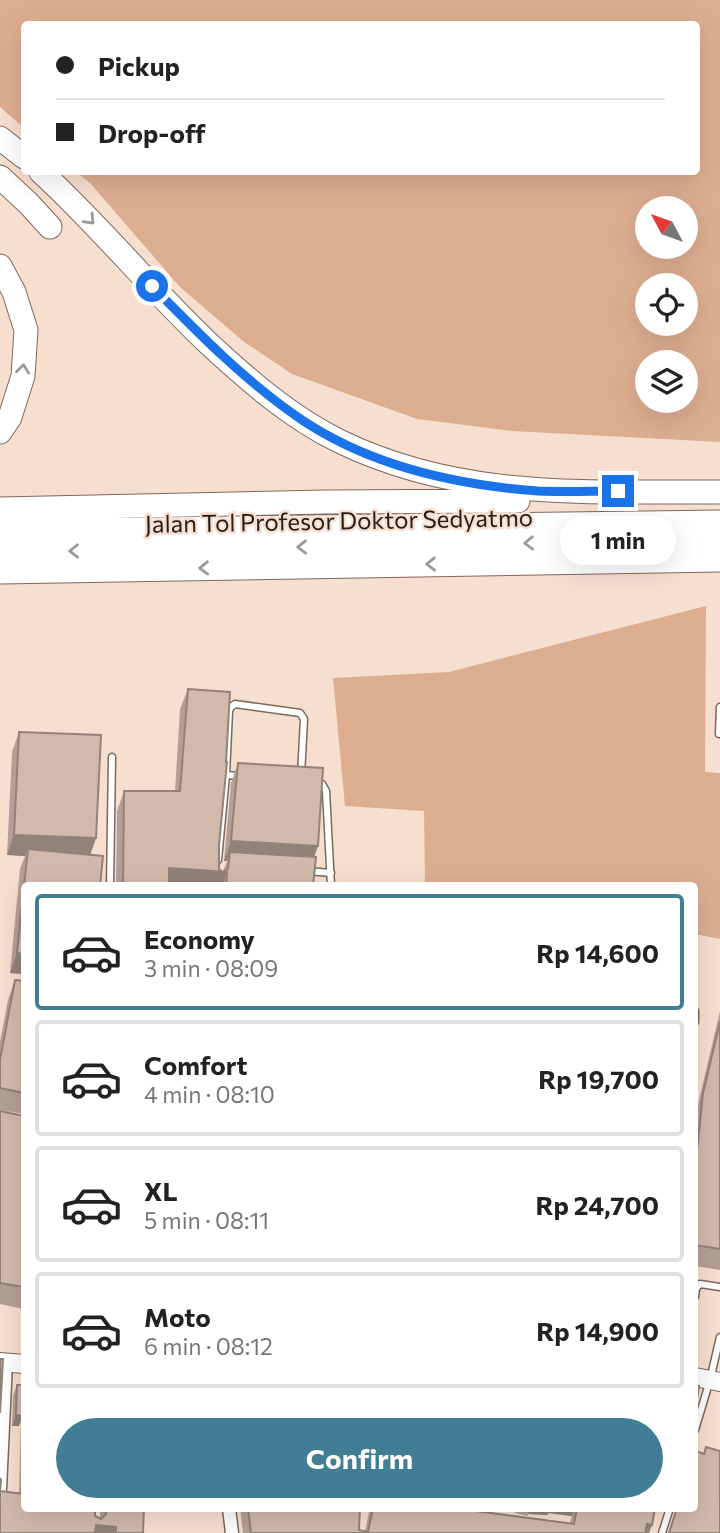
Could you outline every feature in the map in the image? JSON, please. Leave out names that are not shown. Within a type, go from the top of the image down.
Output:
[{"type":"highway","points":[[0,138],[21,155]]},
{"type":"highway","points":[[44,175],[237,370],[304,421],[339,441],[418,471],[500,488],[541,491],[720,492]]},
{"type":"highway","points":[[0,177],[50,227]]},
{"type":"highway","points":[[0,266],[14,292],[26,330],[23,376],[10,417],[0,432]]},
{"type":"highway","name":"Jalan Tol Profesor Doktor Sedyatmo","points":[[0,509],[720,498]]},
{"type":"highway","name":"Jalan Tol Profesor Doktor Sedyatmo","points":[[0,531],[720,523]]},
{"type":"highway","name":"Jalan Tol Profesor Doktor Sedyatmo","points":[[0,552],[720,540]]},
{"type":"highway","name":"Jalan Tol Profesor Doktor Sedyatmo","points":[[0,572],[720,560]]},
{"type":"street","points":[[0,1489],[15,1362]]},
{"type":"street","points":[[229,1512],[232,1533]]},
{"type":"lane","points":[[217,866],[229,712],[235,704],[298,712],[303,716],[301,781]]},
{"type":"lane","points":[[719,734],[720,707]]},
{"type":"lane","points":[[110,882],[112,757]]},
{"type":"lane","points":[[226,775],[246,777]]},
{"type":"lane","points":[[310,782],[325,787],[331,882]]},
{"type":"lane","points":[[111,802],[124,803]]},
{"type":"lane","points":[[293,871],[331,873]]},
{"type":"lane","points":[[698,1286],[700,1284],[720,1287]]},
{"type":"lane","points":[[698,1419],[720,1337]]},
{"type":"lane","points":[[662,1533],[669,1512]]},
{"type":"shaded area","points":[[0,0],[720,0],[720,442],[512,431],[417,419],[292,374],[243,341],[180,287],[90,183],[80,175],[700,175],[700,21],[21,21],[21,125],[0,107]]},
{"type":"shaded area","points":[[706,606],[705,772],[720,773],[720,939],[698,935],[698,882],[425,882],[424,811],[345,806],[333,678],[449,672]]},
{"type":"building","points":[[188,689],[230,692],[219,845],[219,869],[223,872],[169,868],[169,882],[123,882],[124,791],[180,791]]},
{"type":"building","points":[[19,732],[101,735],[96,838],[14,835]]},
{"type":"building","points":[[238,763],[323,768],[318,846],[231,841]]},
{"type":"building","points":[[28,849],[103,856],[100,882],[24,882]]},
{"type":"building","points":[[230,852],[316,857],[313,882],[226,882],[227,872],[223,872],[228,869]]},
{"type":"building","points":[[21,915],[21,954],[17,953]]},
{"type":"building","points":[[15,980],[21,981],[21,1092],[0,1088],[0,1060]]},
{"type":"building","points":[[720,1022],[720,1249],[698,1245],[698,1142],[703,1093]]},
{"type":"building","points":[[0,1111],[21,1115],[21,1286],[0,1283]]},
{"type":"building","points":[[0,1359],[3,1359],[0,1413]]},
{"type":"building","points":[[17,1385],[21,1385],[21,1416],[16,1415]]},
{"type":"building","points":[[706,1447],[720,1451],[720,1533],[669,1533],[676,1512],[698,1512],[698,1452],[704,1454]]},
{"type":"building","points":[[0,1491],[21,1494],[21,1512],[95,1512],[95,1516],[101,1519],[106,1512],[144,1512],[143,1533],[116,1533],[116,1527],[96,1525],[95,1533],[0,1533]]},
{"type":"building","points":[[248,1512],[360,1512],[359,1530],[368,1532],[372,1512],[483,1512],[574,1524],[576,1512],[654,1512],[652,1525],[647,1524],[645,1533],[251,1533]]},
{"type":"route","points":[[152,286],[237,370],[304,421],[339,441],[418,471],[456,481],[541,491],[618,491]]}]
